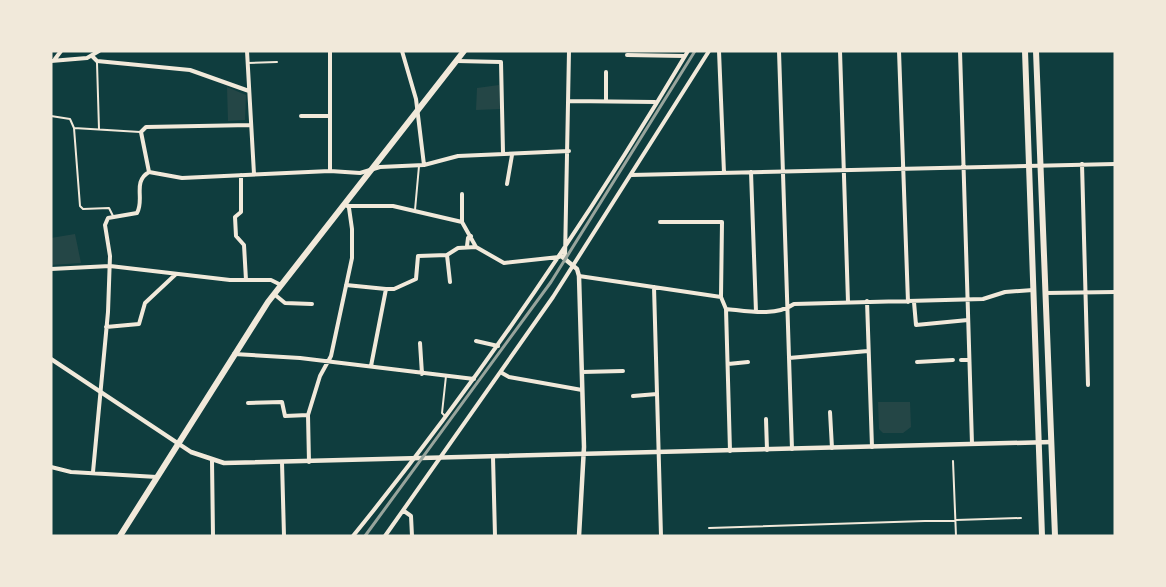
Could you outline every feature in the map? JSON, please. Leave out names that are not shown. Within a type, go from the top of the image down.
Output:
[{"type":"highway","points":[[120,536],[274,294],[346,206],[370,170],[464,51]]},
{"type":"highway","points":[[1025,51],[1042,536]]},
{"type":"highway","points":[[1036,51],[1055,536]]},
{"type":"street","points":[[53,60],[61,51]]},
{"type":"street","points":[[53,60],[92,56],[99,51]]},
{"type":"street","points":[[247,51],[254,174]]},
{"type":"street","points":[[330,51],[330,171]]},
{"type":"street","points":[[402,51],[417,110],[422,165]]},
{"type":"street","points":[[567,244],[569,51]]},
{"type":"street","points":[[353,536],[415,459],[499,346],[561,257],[687,51]]},
{"type":"street","points":[[385,536],[502,373],[574,266],[709,51]]},
{"type":"street","points":[[719,51],[724,173]]},
{"type":"street","points":[[779,51],[792,449]]},
{"type":"street","points":[[840,51],[848,302]]},
{"type":"street","points":[[899,51],[908,302]]},
{"type":"street","points":[[960,51],[972,444]]},
{"type":"street","points":[[627,55],[684,56]]},
{"type":"street","points":[[92,56],[97,61],[190,70],[249,91]]},
{"type":"street","points":[[457,61],[501,63],[504,152]]},
{"type":"street","points":[[606,72],[606,101]]},
{"type":"street","points":[[569,101],[656,102]]},
{"type":"street","points":[[301,116],[330,116]]},
{"type":"street","points":[[149,172],[141,132],[146,127],[154,125],[251,125]]},
{"type":"street","points":[[149,172],[182,178],[330,171],[360,173],[422,165],[458,156],[504,152],[512,155],[569,151]]},
{"type":"street","points":[[507,184],[512,155]]},
{"type":"street","points":[[1082,164],[1088,385]]},
{"type":"street","points":[[630,175],[1115,164]]},
{"type":"street","points":[[93,472],[110,266],[105,225],[108,218],[137,213],[140,208],[140,180],[149,172]]},
{"type":"street","points":[[751,172],[756,312]]},
{"type":"street","points":[[241,175],[241,212],[235,216],[236,236],[244,245],[246,280]]},
{"type":"street","points":[[462,194],[462,222],[476,247]]},
{"type":"street","points":[[309,462],[309,415],[320,376],[328,363],[352,258],[352,229],[346,206],[387,206],[415,210],[462,222]]},
{"type":"street","points":[[660,222],[722,222],[721,297],[726,309],[730,451]]},
{"type":"street","points":[[467,246],[468,238],[471,236]]},
{"type":"street","points":[[346,285],[393,290],[416,279],[418,256],[447,255],[467,246],[476,247],[504,263],[561,257],[574,266],[579,276],[582,372],[583,454],[579,536]]},
{"type":"street","points":[[447,255],[450,282]]},
{"type":"street","points":[[51,269],[110,266],[176,274],[271,280],[281,285]]},
{"type":"street","points":[[106,327],[139,324],[145,303],[176,274]]},
{"type":"street","points":[[579,276],[721,297]]},
{"type":"street","points":[[654,287],[661,536]]},
{"type":"street","points":[[371,366],[386,289]]},
{"type":"street","points":[[726,309],[756,312],[788,309],[794,304],[983,299],[1005,292],[1034,290]]},
{"type":"street","points":[[1046,293],[1115,292]]},
{"type":"street","points":[[274,294],[285,303],[312,304]]},
{"type":"street","points":[[867,301],[872,447]]},
{"type":"street","points":[[915,302],[916,325],[968,320]]},
{"type":"street","points":[[476,341],[499,346]]},
{"type":"street","points":[[420,343],[422,374]]},
{"type":"street","points":[[789,358],[868,351]]},
{"type":"street","points":[[234,354],[371,366],[422,374],[470,376],[474,379]]},
{"type":"street","points":[[51,359],[179,443],[212,460],[236,464],[1051,442]]},
{"type":"street","points":[[917,362],[953,360]]},
{"type":"street","points":[[961,360],[969,360]]},
{"type":"street","points":[[728,364],[748,362]]},
{"type":"street","points":[[582,372],[623,371]]},
{"type":"street","points":[[502,373],[509,377],[582,390]]},
{"type":"street","points":[[633,396],[657,394]]},
{"type":"street","points":[[248,403],[282,402],[285,416],[309,415]]},
{"type":"street","points":[[830,412],[832,448]]},
{"type":"street","points":[[766,419],[767,450]]},
{"type":"street","points":[[493,457],[495,536]]},
{"type":"street","points":[[212,460],[213,536]]},
{"type":"street","points":[[282,462],[284,536]]},
{"type":"street","points":[[51,467],[71,472],[157,477]]},
{"type":"street","points":[[404,511],[411,516],[412,536]]},
{"type":"lane","points":[[97,61],[99,129]]},
{"type":"lane","points":[[248,63],[277,62]]},
{"type":"lane","points":[[51,116],[70,119],[74,128],[80,206],[83,209],[109,208],[113,217]]},
{"type":"lane","points":[[74,128],[141,132]]},
{"type":"lane","points":[[415,210],[422,165]]},
{"type":"lane","points":[[446,376],[442,413],[446,417]]},
{"type":"lane","points":[[953,462],[956,536]]},
{"type":"lane","points":[[708,528],[1021,518]]},
{"type":"shaded area","points":[[499,85],[500,109],[476,110],[477,88]]},
{"type":"shaded area","points":[[227,87],[246,95],[245,120],[228,121]]},
{"type":"shaded area","points":[[75,234],[81,263],[51,265],[51,238]]},
{"type":"shaded area","points":[[878,402],[910,402],[911,427],[903,433],[883,433],[879,429]]},
{"type":"railway","points":[[365,536],[551,282],[695,51]]}]
